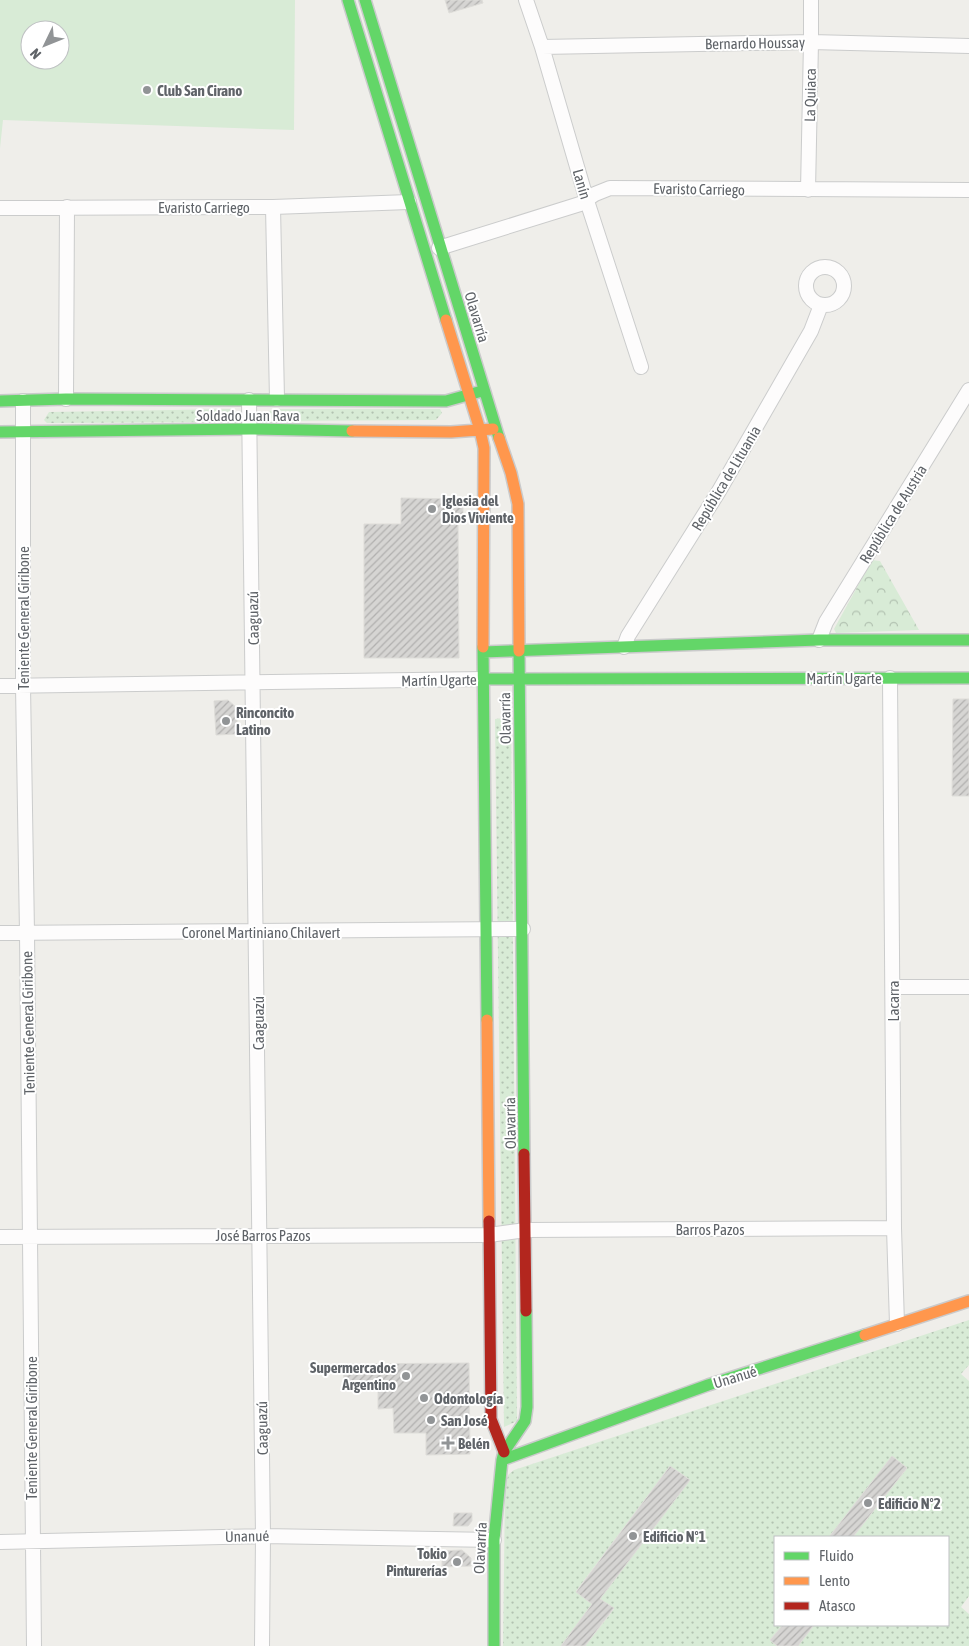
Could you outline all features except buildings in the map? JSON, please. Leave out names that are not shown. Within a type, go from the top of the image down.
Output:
[{"type":"street","name":"Olavarría","points":[[348,0],[480,430],[485,462],[483,652],[491,1419],[503,1456],[494,1540],[494,1646]]},
{"type":"street","name":"Olavarría","points":[[365,0],[484,391],[511,473],[518,504],[528,1407],[525,1421],[503,1456]]},
{"type":"street","name":"Lanín","points":[[526,0],[542,48],[586,201],[641,367]]},
{"type":"street","name":"La Quiaca","points":[[808,190],[811,0]]},
{"type":"street","name":"Bernardo Houssay","points":[[542,48],[811,42],[969,46]]},
{"type":"street","name":"Evaristo Carriego","points":[[440,248],[586,201],[595,194],[610,188],[969,190]]},
{"type":"street","name":"Evaristo Carriego","points":[[0,208],[273,206],[409,202]]},
{"type":"street","points":[[273,206],[278,399]]},
{"type":"street","points":[[66,207],[66,399]]},
{"type":"street","name":"República de Lituania","points":[[624,647],[628,636],[719,491],[811,331],[821,305]]},
{"type":"street","name":"República de Austria","points":[[819,640],[826,622],[969,390]]},
{"type":"street","name":"Soldado Juan Rava","points":[[0,401],[66,399],[278,399],[446,401],[484,391]]},
{"type":"street","name":"Caaguazú","points":[[249,400],[257,932],[263,1536],[262,1646]]},
{"type":"street","name":"Teniente General Giribone","points":[[23,401],[23,686],[34,1646]]},
{"type":"street","name":"Soldado Juan Rava","points":[[0,432],[250,429],[451,432],[496,429]]},
{"type":"street","name":"Martín Ugarte","points":[[483,652],[819,640],[969,640]]},
{"type":"street","name":"Lacarra","points":[[890,678],[894,1228],[897,1324]]},
{"type":"street","name":"Martín Ugarte","points":[[0,686],[484,679],[969,678]]},
{"type":"street","name":"Coronel Martiniano Chilavert","points":[[0,934],[523,929]]},
{"type":"street","points":[[893,987],[969,987]]},
{"type":"street","name":"Barros Pazos","points":[[526,1230],[894,1228]]},
{"type":"street","name":"José Barros Pazos","points":[[0,1237],[489,1235],[526,1230]]},
{"type":"street","name":"Unanué","points":[[503,1456],[708,1385],[969,1301]]},
{"type":"street","name":"Unanué","points":[[0,1542],[263,1536],[494,1540]]},
{"type":"green space","name":"Club San Cirano","points":[[0,0],[295,0],[294,130],[3,120],[0,148]]},
{"type":"green space","points":[[233,409],[239,415],[233,422],[47,423],[44,420],[49,412]]},
{"type":"green space","points":[[276,409],[440,409],[442,413],[436,420],[276,421],[268,416],[270,411]]},
{"type":"green space","points":[[872,560],[880,561],[919,630],[836,633],[834,629]]},
{"type":"green space","points":[[511,717],[517,1421],[504,1427],[495,719]]},
{"type":"green space","points":[[969,1320],[969,1365],[961,1374],[969,1381],[969,1596],[961,1607],[969,1614],[969,1646],[798,1646],[813,1626],[949,1626],[949,1536],[854,1536],[907,1468],[892,1456],[830,1536],[774,1536],[774,1626],[782,1626],[770,1640],[777,1646],[585,1646],[614,1609],[600,1599],[689,1480],[670,1466],[576,1591],[592,1604],[561,1646],[503,1646],[505,1490],[508,1475],[514,1470]]},
{"type":"traffic: fast","points":[[348,0],[446,320]]},
{"type":"traffic: fast","points":[[365,0],[499,438]]},
{"type":"traffic: fast","points":[[0,401],[66,399],[446,401],[482,391]]},
{"type":"traffic: fast","points":[[0,432],[250,429],[352,431]]},
{"type":"traffic: fast","points":[[483,652],[819,640],[969,640]]},
{"type":"traffic: fast","points":[[483,647],[487,1020]]},
{"type":"traffic: fast","points":[[519,651],[524,1154]]},
{"type":"traffic: fast","points":[[483,679],[969,678]]},
{"type":"traffic: fast","points":[[494,1646],[494,1540],[502,1460],[504,1452],[525,1421],[527,1407],[526,1311]]},
{"type":"traffic: fast","points":[[502,1460],[708,1385],[865,1335]]},
{"type":"traffic: slow","points":[[446,320],[484,448],[483,647]]},
{"type":"traffic: slow","points":[[352,431],[451,432],[493,429]]},
{"type":"traffic: slow","points":[[499,438],[511,473],[518,504],[519,651]]},
{"type":"traffic: slow","points":[[487,1020],[489,1221]]},
{"type":"traffic: slow","points":[[865,1335],[969,1301]]},
{"type":"traffic: jam","points":[[524,1154],[526,1311]]},
{"type":"traffic: jam","points":[[489,1221],[491,1419],[504,1452]]},
{"type":"place","name":"Club San Cirano","points":[[147,90]]},
{"type":"place","name":"Iglesia del Dios Viviente","points":[[432,509]]},
{"type":"place","name":"Rinconcito Latino","points":[[226,721]]},
{"type":"place","name":"Supermercados Argentino","points":[[406,1376]]},
{"type":"place","name":"Odontología","points":[[424,1398]]},
{"type":"place","name":"San José","points":[[431,1420]]},
{"type":"place","name":"Belén","points":[[448,1443]]},
{"type":"place","name":"Edificio N°2","points":[[868,1503]]},
{"type":"place","name":"Edificio N°1","points":[[633,1536]]},
{"type":"place","name":"Tokio Pinturerías","points":[[457,1562]]}]
